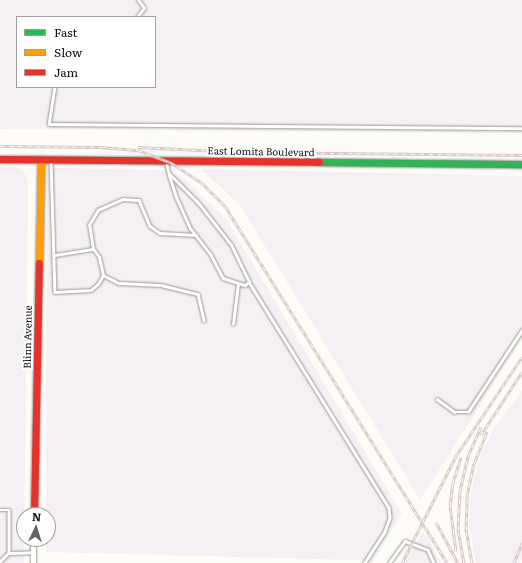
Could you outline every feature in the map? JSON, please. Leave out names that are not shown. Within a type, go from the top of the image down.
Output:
[{"type":"street","name":"East Lomita Boulevard","points":[[0,159],[522,164]]},
{"type":"street","name":"Blinn Avenue","points":[[34,507],[41,159]]},
{"type":"street","points":[[33,547],[33,563]]},
{"type":"lane","points":[[138,0],[144,8],[138,16]]},
{"type":"lane","points":[[55,88],[49,124],[522,128]]},
{"type":"lane","points":[[51,159],[55,292],[90,290],[103,275]]},
{"type":"lane","points":[[166,160],[176,196],[196,235],[211,255],[224,278],[238,284],[245,285],[249,282]]},
{"type":"lane","points":[[169,174],[193,198],[231,245],[249,282],[389,508],[390,518],[385,532],[365,563]]},
{"type":"lane","points":[[103,275],[99,257],[93,249],[89,225],[98,210],[123,199],[139,200],[150,226],[160,233],[196,235]]},
{"type":"lane","points":[[55,255],[93,249]]},
{"type":"lane","points":[[103,275],[119,283],[162,286],[198,294],[204,320]]},
{"type":"lane","points":[[233,324],[238,284]]},
{"type":"lane","points":[[437,399],[455,412],[468,412],[522,330]]},
{"type":"lane","points":[[0,510],[9,510],[9,553]]},
{"type":"lane","points":[[388,563],[405,541],[428,550],[434,563]]},
{"type":"lane","points":[[0,562],[9,553],[33,552]]},
{"type":"shaded area","points":[[0,0],[522,0],[522,133],[0,129]]},
{"type":"shaded area","points":[[0,167],[16,167],[23,170],[28,181],[25,507],[16,507],[16,547],[24,547],[24,563],[0,563]]},
{"type":"shaded area","points":[[47,168],[162,170],[183,177],[226,219],[402,514],[372,563],[355,560],[46,552],[46,547],[56,547],[56,507],[46,507]]},
{"type":"shaded area","points":[[201,169],[522,176],[522,339],[420,500],[240,205]]},
{"type":"shaded area","points":[[522,390],[522,558],[520,563],[476,563],[469,524],[471,493],[480,456],[495,427]]},
{"type":"shaded area","points":[[422,532],[427,536],[441,563],[403,563]]},
{"type":"railway","points":[[0,146],[104,147]]},
{"type":"railway","points":[[100,147],[138,150],[170,162],[201,182],[225,206],[447,563]]},
{"type":"railway","points":[[138,147],[240,152],[522,155]]},
{"type":"railway","points":[[402,563],[456,456],[522,357]]},
{"type":"railway","points":[[481,435],[522,372]]},
{"type":"railway","points":[[464,563],[458,530],[460,491],[468,456],[481,427]]},
{"type":"railway","points":[[472,563],[466,530],[467,496],[474,464],[487,431]]},
{"type":"railway","points":[[456,551],[450,506],[453,483],[461,457]]},
{"type":"railway","points":[[436,522],[458,563]]},
{"type":"railway","points":[[514,563],[522,543]]},
{"type":"traffic: fast","points":[[319,162],[522,164]]},
{"type":"traffic: slow","points":[[39,263],[41,159]]},
{"type":"traffic: jam","points":[[0,159],[319,162]]},
{"type":"traffic: jam","points":[[34,507],[39,263]]}]
